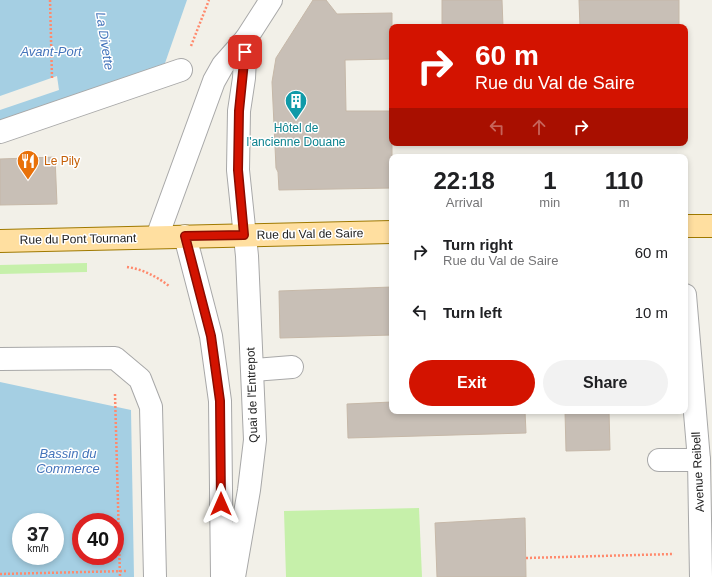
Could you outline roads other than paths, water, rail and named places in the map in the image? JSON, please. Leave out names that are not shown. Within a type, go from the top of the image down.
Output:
[{"type":"main road","points":[[688,226],[712,226]]},
{"type":"main road","name":"Rue du Val de Saire","points":[[157,237],[389,232]]},
{"type":"main road","name":"Rue du Pont Tournant","points":[[0,241],[157,237]]},
{"type":"street","points":[[157,237],[214,81],[223,65],[246,39],[271,0]]},
{"type":"street","name":"Quai de l'Entrepot","points":[[234,577],[249,490],[255,440],[253,370],[238,170],[239,111],[244,78],[246,39]]},
{"type":"street","points":[[0,132],[181,70]]},
{"type":"street","points":[[185,236],[211,336],[220,401],[222,577]]},
{"type":"street","name":"Avenue Reibell","points":[[688,330],[699,460],[701,577]]},
{"type":"street","points":[[0,359],[115,358],[140,378],[151,407],[155,577]]},
{"type":"street","points":[[253,370],[292,367]]},
{"type":"street","points":[[659,460],[699,460]]},
{"type":"water","name":"Avant-Port","points":[[0,0],[187,0],[164,66],[0,120]]},
{"type":"water","name":"Bassin du Commerce","points":[[0,382],[131,410],[134,577],[0,577]]},
{"type":"place","name":"Hôtel de l'ancienne Douane","points":[[296,120]]},
{"type":"place","name":"Le Pily","points":[[28,180]]},
{"type":"water label","name":"La Divette","points":[[105,41]]}]
